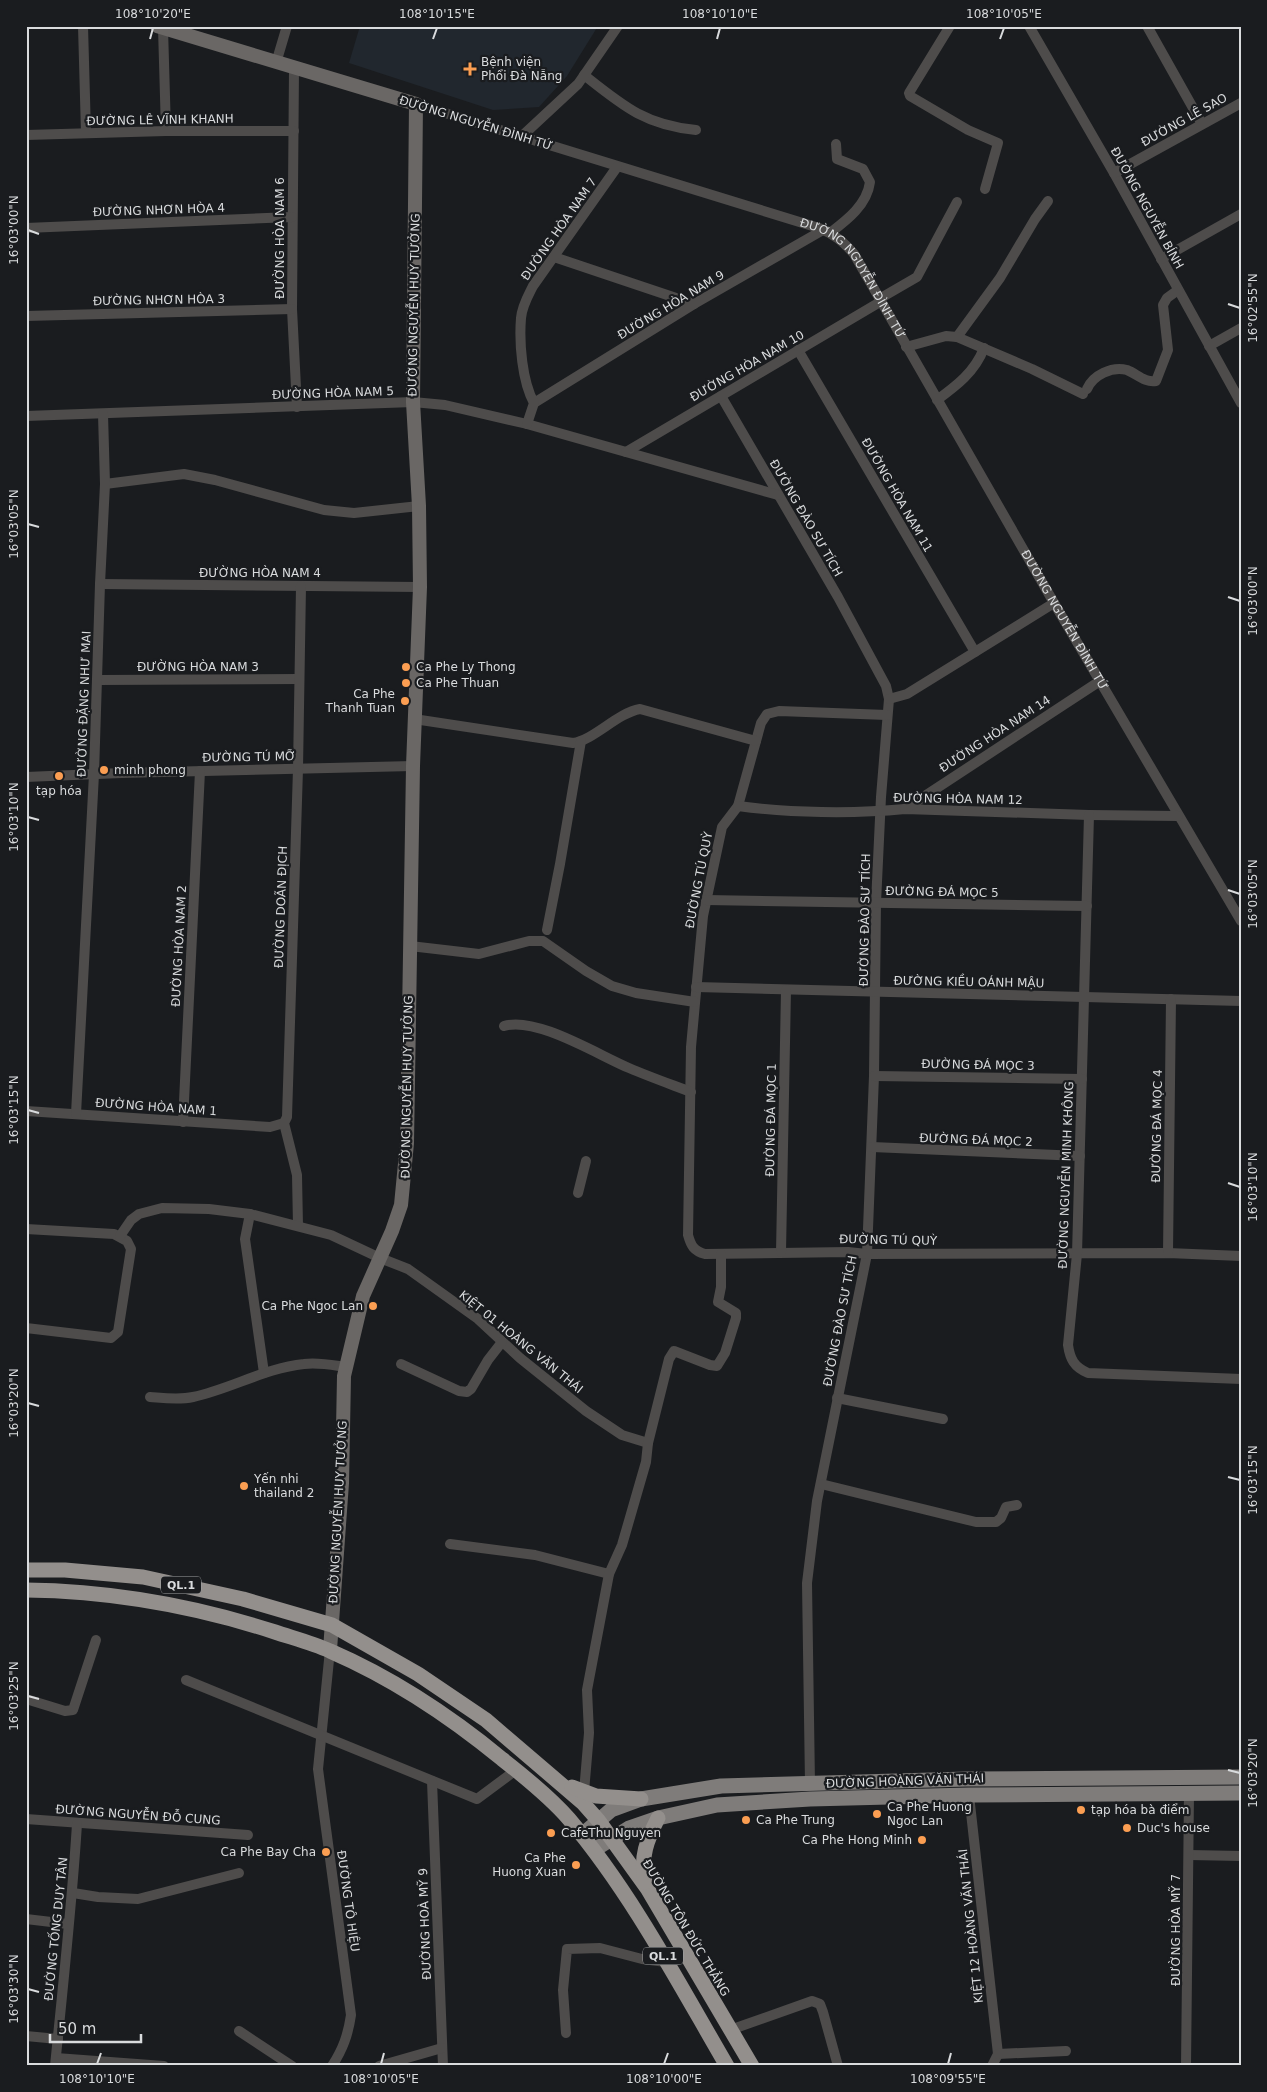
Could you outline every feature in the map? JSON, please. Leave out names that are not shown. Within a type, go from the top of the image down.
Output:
[{"type":"highway","name":"ĐƯỜNG TÔN ĐỨC THẮNG","points":[[26,1570],[65,1570],[143,1578],[243,1599],[332,1625],[418,1674],[486,1720],[583,1803],[598,1820],[647,1888],[752,2066]]},
{"type":"highway","points":[[140,1600],[143,1578]]},
{"type":"highway","name":"QL.1","points":[[26,1590],[63,1591],[140,1600],[213,1614],[330,1650],[407,1691],[475,1736],[516,1770],[567,1817],[594,1850],[628,1897],[727,2066]]},
{"type":"highway","points":[[557,1780],[596,1796],[641,1799]]},
{"type":"highway","points":[[647,1888],[642,1867],[646,1843],[658,1818]]},
{"type":"main road","name":"ĐƯỜNG HOÀNG VĂN THÁI","points":[[582,1835],[611,1810],[641,1799],[721,1786],[968,1779],[1241,1777]]},
{"type":"main road","name":"ĐƯỜNG HOÀNG VĂN THÁI","points":[[594,1850],[629,1828],[658,1818],[717,1805],[810,1799],[969,1795],[1241,1793]]},
{"type":"street","points":[[83,26],[86,133]]},
{"type":"street","points":[[276,63],[286,26]]},
{"type":"street","points":[[521,137],[564,99],[584,75],[618,26]]},
{"type":"street","points":[[950,26],[909,93],[910,96],[968,130],[998,143],[984,189]]},
{"type":"street","name":"ĐƯỜNG NGUYỄN BÍNH","points":[[1029,26],[1114,173],[1241,403]]},
{"type":"street","points":[[1147,26],[1202,124]]},
{"type":"street","points":[[160,27],[166,131]]},
{"type":"street","name":"ĐƯỜNG NGUYỄN ĐÌNH TỨ","points":[[160,27],[416,104],[836,235],[854,254],[879,301],[1054,603],[1241,920]]},
{"type":"street","name":"ĐƯỜNG HÒA NAM 6","points":[[294,68],[292,309],[297,407]]},
{"type":"street","points":[[584,75],[618,102],[650,121],[675,128],[696,130]]},
{"type":"street","name":"ĐƯỜNG LÊ SAO","points":[[1114,173],[1241,103]]},
{"type":"street","name":"ĐƯỜNG NGUYỄN HUY TƯỞNG","points":[[330,1650],[342,1483],[344,1376],[363,1296],[401,1205],[406,1171],[414,719],[420,586],[419,506],[413,402],[416,104]]},
{"type":"street","name":"ĐƯỜNG LÊ VĨNH KHANH","points":[[26,136],[166,131],[294,131]]},
{"type":"street","name":"ĐƯỜNG HÒA NAM 9","points":[[534,403],[694,304],[848,219],[861,205],[870,182],[863,169],[837,159],[836,144]]},
{"type":"street","name":"ĐƯỜNG HÒA NAM 7","points":[[534,403],[528,392],[525,380],[521,318],[525,301],[617,166]]},
{"type":"street","points":[[957,337],[1000,278],[1035,219],[1048,201]]},
{"type":"street","name":"ĐƯỜNG HÒA NAM 10","points":[[626,452],[917,277],[956,202]]},
{"type":"street","points":[[1161,259],[1241,214]]},
{"type":"street","name":"ĐƯỜNG NHƠN HÒA 4","points":[[26,228],[292,217]]},
{"type":"street","points":[[554,257],[694,304]]},
{"type":"street","points":[[906,347],[946,336],[957,337],[1085,391],[1095,377],[1119,370],[1129,371],[1146,380],[1156,381],[1168,350],[1163,305],[1167,298],[1178,290]]},
{"type":"street","name":"ĐƯỜNG NHƠN HÒA 3","points":[[26,316],[292,309]]},
{"type":"street","points":[[1209,346],[1241,328]]},
{"type":"street","points":[[937,400],[969,374],[984,348]]},
{"type":"street","name":"ĐƯỜNG HÒA NAM 11","points":[[798,350],[975,652]]},
{"type":"street","name":"ĐƯỜNG ĐÀO SƯ TÍCH","points":[[721,396],[838,597],[886,686],[889,699],[880,811],[876,903],[874,1076],[867,1254],[821,1484],[807,1583],[810,1784]]},
{"type":"street","name":"ĐƯỜNG HÒA NAM 5","points":[[26,416],[413,402],[445,404],[527,424],[778,495]]},
{"type":"street","points":[[527,424],[534,403]]},
{"type":"street","name":"ĐƯỜNG ĐẶNG NHƯ MAI","points":[[76,1114],[98,680],[105,484],[103,414]]},
{"type":"street","points":[[105,484],[184,474],[215,480],[324,510],[354,513],[419,506]]},
{"type":"street","name":"ĐƯỜNG HÒA NAM 4","points":[[100,584],[420,586]]},
{"type":"street","name":"ĐƯỜNG DOÃN ĐỊCH","points":[[298,1226],[297,1175],[284,1123],[287,1117],[298,769],[301,586]]},
{"type":"street","points":[[889,699],[906,694],[1054,603]]},
{"type":"street","name":"ĐƯỜNG HÒA NAM 3","points":[[98,680],[299,680]]},
{"type":"street","name":"ĐƯỜNG HÒA NAM 14","points":[[905,809],[1100,681]]},
{"type":"street","points":[[414,719],[574,743],[640,709],[756,741]]},
{"type":"street","name":"ĐƯỜNG TÚ QUỲ","points":[[887,715],[774,711],[764,716],[738,806],[722,827],[703,916],[696,987],[690,1092],[688,1235],[690,1244],[697,1251],[705,1254],[782,1252],[848,1252],[867,1254],[1168,1253],[1241,1256]]},
{"type":"street","points":[[547,930],[581,741]]},
{"type":"street","name":"ĐƯỜNG TÚ MỠ","points":[[26,777],[413,766]]},
{"type":"street","name":"ĐƯỜNG HÒA NAM 2","points":[[183,1122],[200,771]]},
{"type":"street","name":"ĐƯỜNG HÒA NAM 12","points":[[738,806],[780,810],[880,811],[905,809],[1178,816]]},
{"type":"street","name":"ĐƯỜNG NGUYỄN MINH KHÔNG","points":[[1089,815],[1077,1254],[1068,1344],[1072,1363],[1079,1370],[1088,1374],[1241,1379]]},
{"type":"street","name":"ĐƯỜNG ĐÁ MỌC 5","points":[[706,900],[1087,906]]},
{"type":"street","points":[[410,946],[479,954],[529,941],[543,941],[586,971],[612,986],[636,993],[695,1002]]},
{"type":"street","name":"ĐƯỜNG KIỀU OÁNH MẬU","points":[[696,987],[1241,1001]]},
{"type":"street","name":"ĐƯỜNG ĐÁ MỌC 1","points":[[782,1252],[786,990]]},
{"type":"street","name":"ĐƯỜNG ĐÁ MỌC 4","points":[[1168,1253],[1171,999]]},
{"type":"street","points":[[504,1026],[512,1024],[543,1029],[629,1068],[690,1092]]},
{"type":"street","name":"ĐƯỜNG ĐÁ MỌC 3","points":[[874,1076],[1082,1080]]},
{"type":"street","name":"ĐƯỜNG HÒA NAM 1","points":[[26,1111],[270,1127],[284,1123]]},
{"type":"street","name":"ĐƯỜNG ĐÁ MỌC 2","points":[[872,1147],[1080,1156]]},
{"type":"street","points":[[578,1193],[586,1161]]},
{"type":"street","name":"KIỆT 01 HOÀNG VĂN THÁI","points":[[117,1235],[139,1214],[162,1208],[210,1209],[250,1214],[331,1235],[408,1269],[478,1319],[502,1342],[586,1411],[622,1435],[648,1443]]},
{"type":"street","points":[[250,1214],[245,1239],[264,1373]]},
{"type":"street","points":[[26,1229],[117,1235],[127,1240],[130,1249],[118,1332],[115,1336],[112,1338],[26,1328]]},
{"type":"street","points":[[584,1792],[589,1733],[587,1690],[609,1574],[622,1545],[646,1462],[648,1443],[669,1359],[674,1351],[714,1366],[719,1364],[722,1360],[736,1315],[734,1311],[722,1306],[718,1302],[721,1287],[721,1254]]},
{"type":"street","points":[[400,1364],[467,1392],[471,1389],[488,1360],[502,1342]]},
{"type":"street","points":[[150,1397],[174,1399],[192,1397],[264,1373],[304,1364],[346,1366]]},
{"type":"street","points":[[837,1398],[943,1419]]},
{"type":"street","points":[[821,1484],[948,1516],[992,1524],[1001,1518],[1006,1507],[1017,1505]]},
{"type":"street","points":[[450,1544],[535,1555],[609,1574]]},
{"type":"street","points":[[26,1699],[65,1712],[72,1710],[96,1640]]},
{"type":"street","name":"ĐƯỜNG TÔ HIỆU","points":[[330,1650],[318,1769],[351,2015],[348,2034],[341,2052],[332,2066]]},
{"type":"street","points":[[186,1680],[477,1799],[516,1770]]},
{"type":"street","name":"ĐƯỜNG HOÀ MỸ 9","points":[[432,1782],[443,2066]]},
{"type":"street","name":"ĐƯỜNG HÒA MỸ 7","points":[[1186,2066],[1189,1794]]},
{"type":"street","name":"KIỆT 12 HOÀNG VĂN THÁI","points":[[969,1795],[998,2054]]},
{"type":"street","name":"ĐƯỜNG NGUYỄN ĐỖ CUNG","points":[[26,1820],[248,1835]]},
{"type":"street","name":"ĐƯỜNG TỐNG DUY TÂN","points":[[56,2062],[68,1924],[73,1893],[77,1824]]},
{"type":"street","points":[[1189,1855],[1241,1856]]},
{"type":"street","points":[[73,1893],[138,1900],[239,1873]]},
{"type":"street","points":[[26,1919],[68,1924]]},
{"type":"street","points":[[566,2033],[563,1990],[567,1948],[600,1948],[642,1959],[666,1962]]},
{"type":"street","points":[[730,2030],[812,2001],[820,2004],[838,2066]]},
{"type":"street","points":[[239,2030],[292,2066]]},
{"type":"street","points":[[26,2036],[58,2039]]},
{"type":"street","points":[[380,2066],[442,2048]]},
{"type":"street","points":[[992,2066],[998,2054],[1066,2051]]},
{"type":"street","points":[[56,2062],[164,2066]]},
{"type":"shaded area","name":"Bệnh viện Phổi Đà Nẵng","points":[[360,26],[598,26],[567,76],[539,107],[493,110],[349,63]]},
{"type":"place","name":"Bệnh viện Phổi Đà Nẵng","points":[[470,69]]},
{"type":"place","name":"Ca Phe Ly Thong","points":[[406,667]]},
{"type":"place","name":"Ca Phe Thuan","points":[[406,683]]},
{"type":"place","name":"Ca Phe Thanh Tuan","points":[[405,701]]},
{"type":"place","name":"minh phong","points":[[104,770]]},
{"type":"place","name":"tạp hóa","points":[[59,776]]},
{"type":"place","name":"Ca Phe Ngoc Lan","points":[[373,1306]]},
{"type":"place","name":"Yến nhi thailand 2","points":[[244,1486]]},
{"type":"place","name":"tạp hóa bà điểm","points":[[1081,1810]]},
{"type":"place","name":"Ca Phe Huong Ngoc Lan","points":[[877,1814]]},
{"type":"place","name":"Ca Phe Trung","points":[[746,1820]]},
{"type":"place","name":"Duc's house","points":[[1127,1828]]},
{"type":"place","name":"CafeThu Nguyen","points":[[551,1833]]},
{"type":"place","name":"Ca Phe Hong Minh","points":[[922,1840]]},
{"type":"place","name":"Ca Phe Bay Cha","points":[[326,1852]]},
{"type":"place","name":"Ca Phe Huong Xuan","points":[[576,1865]]}]
